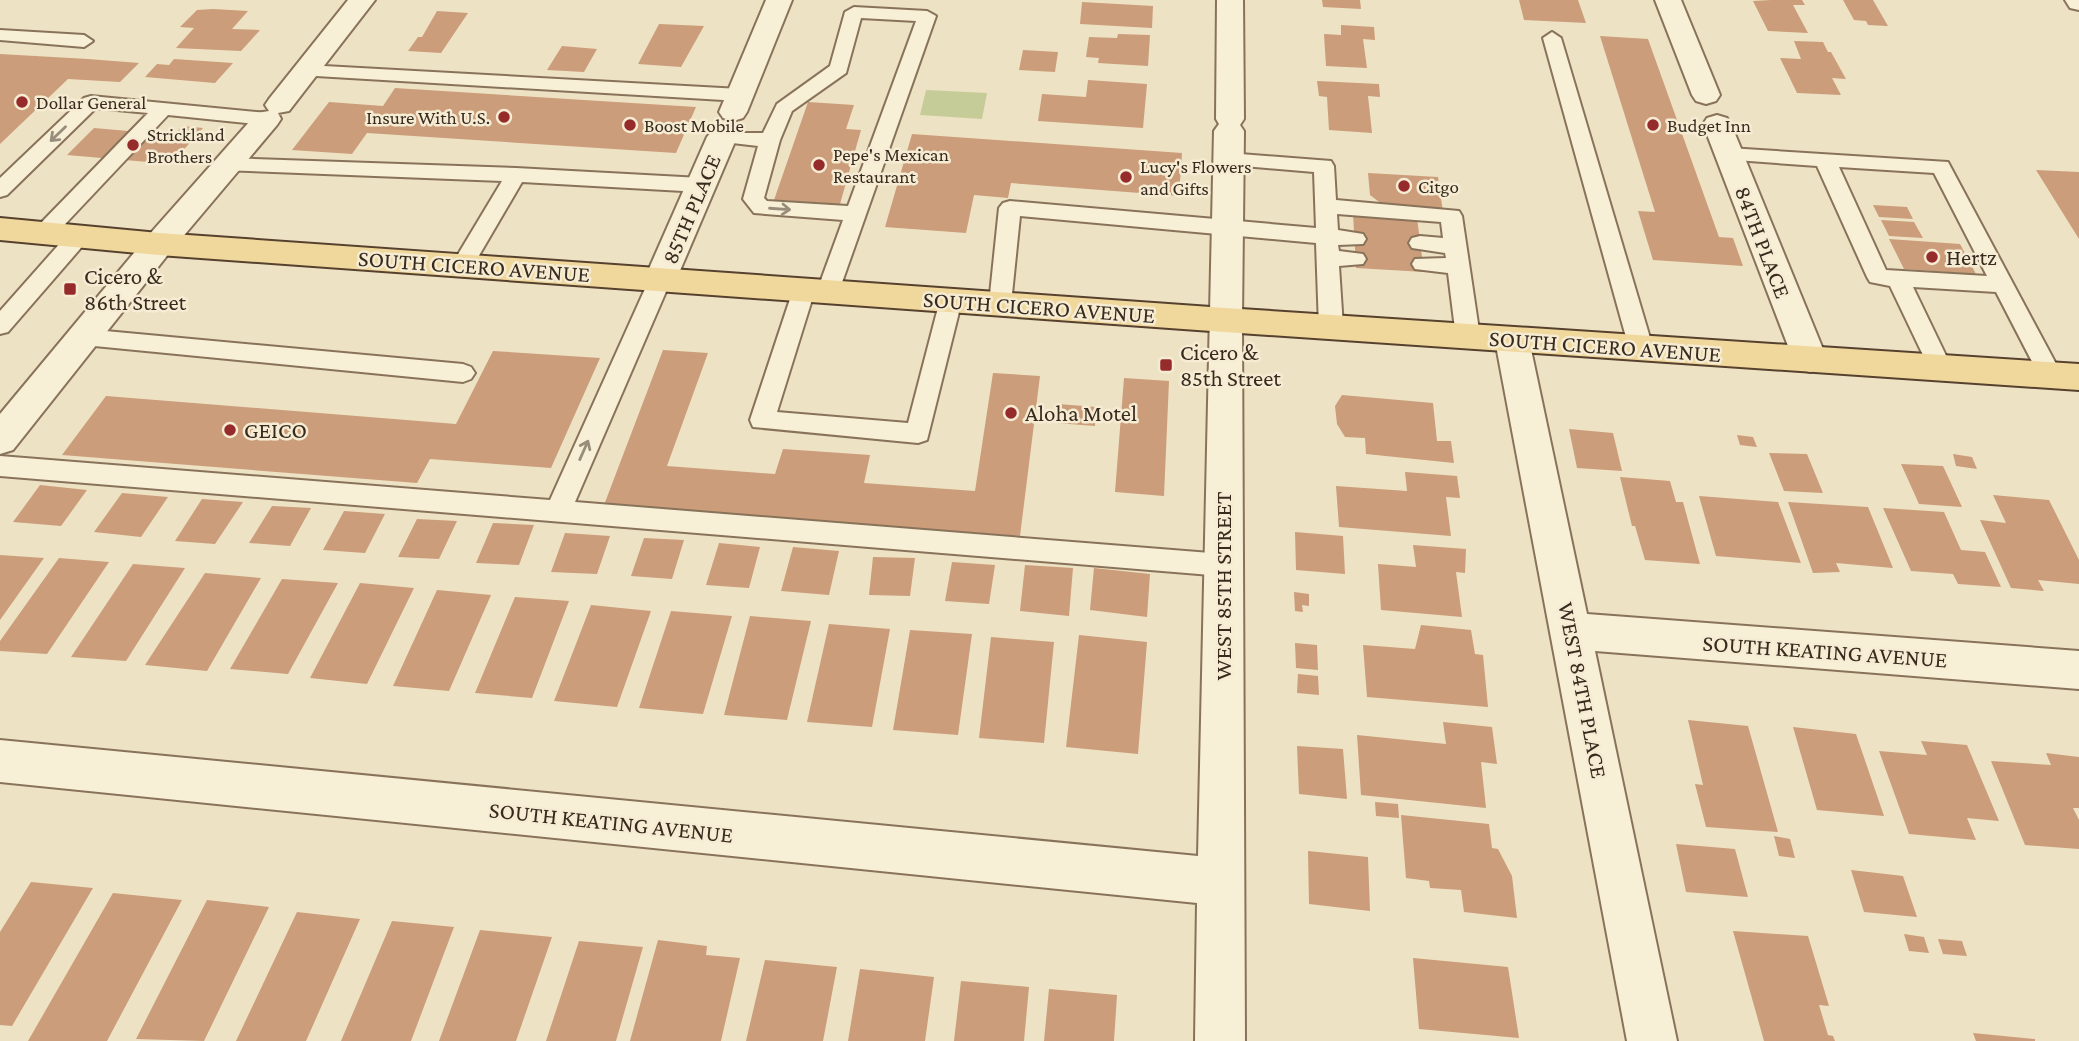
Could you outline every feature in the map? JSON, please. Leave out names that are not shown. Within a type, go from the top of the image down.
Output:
[{"type":"main road","name":"SOUTH CICERO AVENUE","points":[[0,229],[159,244],[660,280],[2065,376]]},
{"type":"street","points":[[0,440],[159,244],[273,112],[362,0]]},
{"type":"street","name":"85TH PLACE","points":[[660,280],[779,0]]},
{"type":"street","name":"WEST 85TH STREET","points":[[1220,1041],[1230,0]]},
{"type":"street","name":"84TH PLACE","points":[[1668,0],[1810,359]]},
{"type":"street","name":"WEST 84TH PLACE","points":[[1512,340],[1652,1041]]},
{"type":"street","name":"SOUTH KEATING AVENUE","points":[[1572,631],[2079,670]]},
{"type":"street","name":"SOUTH KEATING AVENUE","points":[[0,761],[1222,882]]},
{"type":"lane","points":[[856,214],[761,208],[753,199],[770,140],[784,108],[839,69],[854,12],[927,16],[856,214],[816,291],[762,420],[918,433],[951,300]]},
{"type":"lane","points":[[0,35],[84,41]]},
{"type":"lane","points":[[1552,38],[1641,348]]},
{"type":"lane","points":[[306,71],[732,115],[770,140]]},
{"type":"lane","points":[[0,190],[91,103],[163,109],[273,112]]},
{"type":"lane","points":[[44,233],[163,109]]},
{"type":"lane","points":[[1229,136],[1324,166],[1331,327]]},
{"type":"lane","points":[[1729,154],[1941,167],[2003,285],[2065,376]]},
{"type":"lane","points":[[1825,160],[1878,277],[2003,285]]},
{"type":"lane","points":[[228,165],[516,175],[701,185]]},
{"type":"lane","points":[[462,265],[516,175]]},
{"type":"lane","points":[[1326,206],[1451,216],[1468,337]]},
{"type":"lane","points":[[1000,304],[1010,208],[1227,229],[1328,248],[1355,249]]},
{"type":"lane","points":[[0,326],[78,236]]},
{"type":"lane","points":[[1422,254],[1457,256]]},
{"type":"lane","points":[[1898,278],[1940,368]]},
{"type":"lane","points":[[557,513],[660,280]]},
{"type":"lane","points":[[84,337],[463,373]]},
{"type":"lane","points":[[0,466],[1223,565]]},
{"type":"green space","points":[[926,90],[987,93],[982,119],[920,115]]},
{"type":"building","points":[[1322,0],[1360,0],[1361,9],[1323,7]]},
{"type":"building","points":[[1519,0],[1578,0],[1586,23],[1524,20]]},
{"type":"building","points":[[1802,0],[1805,5],[1793,5],[1808,33],[1768,31],[1753,1]]},
{"type":"building","points":[[1843,0],[1873,0],[1888,26],[1868,25],[1866,21],[1854,20]]},
{"type":"building","points":[[1082,2],[1153,6],[1152,28],[1080,24]]},
{"type":"building","points":[[197,10],[248,11],[232,29],[260,30],[241,51],[176,48],[194,28],[180,27]]},
{"type":"building","points":[[437,11],[468,13],[441,53],[408,51],[418,37],[422,37]]},
{"type":"building","points":[[659,24],[704,26],[681,67],[638,64]]},
{"type":"building","points":[[1341,25],[1374,27],[1375,40],[1363,39],[1367,68],[1326,66],[1324,34],[1341,35]]},
{"type":"building","points":[[1118,34],[1150,35],[1148,66],[1098,63],[1099,58],[1086,57],[1089,37],[1117,38]]},
{"type":"building","name":"Budget Inn","points":[[1600,36],[1648,39],[1719,237],[1733,238],[1743,266],[1653,260],[1638,211],[1655,212]]},
{"type":"building","points":[[1794,41],[1823,42],[1846,79],[1832,78],[1841,95],[1797,93],[1780,58],[1801,59]]},
{"type":"building","points":[[562,46],[597,49],[584,72],[547,70]]},
{"type":"building","points":[[1023,50],[1058,52],[1055,72],[1019,70]]},
{"type":"building","name":"Dollar General","points":[[0,54],[139,63],[120,82],[68,79],[0,144]]},
{"type":"building","points":[[174,59],[233,63],[215,83],[145,77],[157,64],[169,65]]},
{"type":"building","points":[[1088,80],[1147,84],[1143,128],[1038,121],[1042,94],[1086,97]]},
{"type":"building","points":[[1317,81],[1379,84],[1380,97],[1368,96],[1372,133],[1329,130],[1327,97],[1319,96]]},
{"type":"building","points":[[395,88],[696,107],[676,153],[367,133],[352,154],[292,150],[329,102],[383,106]]},
{"type":"building","name":"Pepe's Mexican Restaurant","points":[[808,102],[854,105],[846,129],[861,130],[840,204],[774,200]]},
{"type":"building","name":"Strickland Brothers","points":[[182,126],[203,128],[171,164],[67,155],[94,128],[174,135]]},
{"type":"building","points":[[912,134],[1182,153],[1179,196],[1011,183],[1008,198],[974,195],[966,233],[885,227]]},
{"type":"building","points":[[2036,170],[2079,172],[2079,239]]},
{"type":"building","name":"Citgo","points":[[1368,173],[1438,177],[1443,212],[1387,208],[1370,195]]},
{"type":"building","points":[[1873,205],[1907,207],[1913,219],[1879,217]]},
{"type":"building","name":"Citgo","points":[[1353,213],[1417,218],[1424,272],[1356,268]]},
{"type":"building","points":[[1881,220],[1914,222],[1923,238],[1889,236]]},
{"type":"building","name":"Hertz","points":[[1889,239],[1960,244],[1976,274],[1904,269]]},
{"type":"building","name":"Aloha Motel","points":[[663,350],[708,353],[667,466],[775,474],[783,449],[870,455],[864,483],[975,491],[993,373],[1040,376],[1020,536],[604,505]]},
{"type":"building","points":[[493,351],[600,358],[551,468],[430,459],[417,483],[62,455],[106,396],[456,424]]},
{"type":"building","points":[[1124,378],[1169,381],[1164,496],[1115,492]]},
{"type":"building","points":[[1342,395],[1433,403],[1437,441],[1451,441],[1454,463],[1366,454],[1365,438],[1345,437],[1337,424],[1335,406]]},
{"type":"building","points":[[1058,404],[1096,407],[1095,426],[1056,423]]},
{"type":"building","points":[[1569,429],[1613,433],[1622,471],[1577,468]]},
{"type":"building","points":[[1737,435],[1753,437],[1757,447],[1740,445]]},
{"type":"building","points":[[1769,453],[1807,454],[1823,493],[1784,491]]},
{"type":"building","points":[[1953,454],[1972,457],[1977,469],[1956,466]]},
{"type":"building","points":[[1901,464],[1943,466],[1962,507],[1919,504]]},
{"type":"building","points":[[1405,472],[1457,476],[1460,498],[1446,497],[1451,536],[1339,527],[1336,486],[1407,491]]},
{"type":"building","points":[[1620,477],[1670,481],[1676,502],[1683,502],[1700,564],[1645,560],[1635,526],[1632,526]]},
{"type":"building","points":[[40,485],[87,490],[61,526],[13,522]]},
{"type":"building","points":[[122,493],[168,497],[141,537],[94,532]]},
{"type":"building","points":[[1993,495],[2049,500],[2079,560],[2079,584],[2038,580],[2044,591],[2011,588],[1980,520],[2006,523]]},
{"type":"building","points":[[1699,496],[1778,502],[1801,563],[1716,556]]},
{"type":"building","points":[[202,499],[243,502],[215,544],[175,541]]},
{"type":"building","points":[[1788,502],[1868,507],[1893,568],[1836,563],[1840,572],[1813,573]]},
{"type":"building","points":[[272,506],[311,508],[290,546],[249,543]]},
{"type":"building","points":[[1883,508],[1944,512],[1961,550],[1985,552],[2001,587],[1958,584],[1953,574],[1911,571]]},
{"type":"building","points":[[344,511],[385,514],[365,553],[323,550]]},
{"type":"building","points":[[417,519],[457,521],[439,559],[398,557]]},
{"type":"building","points":[[493,523],[534,525],[519,565],[476,563]]},
{"type":"building","points":[[1295,532],[1343,536],[1345,574],[1296,570]]},
{"type":"building","points":[[565,533],[610,536],[597,574],[551,572]]},
{"type":"building","points":[[644,538],[684,540],[672,579],[631,576]]},
{"type":"building","points":[[719,543],[760,547],[749,588],[706,585]]},
{"type":"building","points":[[1413,545],[1466,549],[1465,573],[1456,572],[1462,617],[1381,610],[1378,564],[1416,567]]},
{"type":"building","points":[[793,547],[839,551],[829,595],[781,591]]},
{"type":"building","points":[[0,555],[44,558],[0,620]]},
{"type":"building","points":[[873,557],[915,558],[910,596],[869,595]]},
{"type":"building","points":[[59,558],[109,562],[47,654],[0,651],[0,641]]},
{"type":"building","points":[[952,562],[995,565],[989,604],[945,601]]},
{"type":"building","points":[[133,564],[185,568],[126,661],[71,657]]},
{"type":"building","points":[[1025,565],[1073,568],[1069,616],[1020,611]]},
{"type":"building","points":[[1094,568],[1150,574],[1147,617],[1090,610]]},
{"type":"building","points":[[205,573],[261,578],[207,671],[145,665]]},
{"type":"building","points":[[282,579],[338,583],[288,674],[230,669]]},
{"type":"building","points":[[360,583],[414,588],[367,684],[310,678]]},
{"type":"building","points":[[437,590],[491,595],[449,691],[393,686]]},
{"type":"building","points":[[1294,592],[1309,594],[1309,606],[1302,605],[1303,612],[1295,611]]},
{"type":"building","points":[[515,597],[569,601],[532,698],[475,693]]},
{"type":"building","points":[[591,605],[651,611],[617,707],[554,701]]},
{"type":"building","points":[[671,611],[732,616],[703,714],[639,708]]},
{"type":"building","points":[[750,616],[811,621],[787,720],[724,715]]},
{"type":"building","points":[[829,624],[890,629],[872,727],[807,722]]},
{"type":"building","points":[[1421,625],[1471,630],[1475,654],[1483,655],[1488,707],[1367,697],[1363,645],[1415,649]]},
{"type":"building","points":[[910,630],[972,634],[958,735],[893,730]]},
{"type":"building","points":[[1079,635],[1147,642],[1138,754],[1066,747]]},
{"type":"building","points":[[991,637],[1054,642],[1044,743],[979,738]]},
{"type":"building","points":[[1295,643],[1317,645],[1318,670],[1296,668]]},
{"type":"building","points":[[1298,674],[1318,676],[1319,695],[1297,693]]},
{"type":"building","points":[[1688,720],[1748,726],[1778,832],[1706,827],[1695,784],[1703,785]]},
{"type":"building","points":[[1443,722],[1492,727],[1497,764],[1481,762],[1486,808],[1361,795],[1357,735],[1446,744]]},
{"type":"building","points":[[1793,727],[1856,734],[1884,816],[1817,810]]},
{"type":"building","points":[[1921,741],[1967,745],[1999,821],[1967,818],[1976,840],[1909,834],[1879,751],[1927,755]]},
{"type":"building","points":[[1297,746],[1343,749],[1347,799],[1299,794]]},
{"type":"building","points":[[2046,753],[2079,757],[2079,808],[2073,808],[2079,820],[2079,849],[2025,845],[1991,761],[2051,765]]},
{"type":"building","points":[[1375,802],[1398,804],[1399,818],[1376,816]]},
{"type":"building","points":[[1401,815],[1489,824],[1492,848],[1498,849],[1512,876],[1517,918],[1464,912],[1461,890],[1430,888],[1429,881],[1406,878]]},
{"type":"building","points":[[1774,836],[1790,839],[1795,858],[1779,856]]},
{"type":"building","points":[[1676,844],[1735,849],[1748,897],[1686,892]]},
{"type":"building","points":[[1308,851],[1368,857],[1370,911],[1309,904]]},
{"type":"building","points":[[1851,870],[1903,876],[1917,917],[1864,912]]},
{"type":"building","points":[[31,882],[93,888],[12,1026],[0,1025],[0,932]]},
{"type":"building","points":[[113,893],[182,900],[107,1041],[28,1041]]},
{"type":"building","points":[[207,900],[269,907],[204,1041],[136,1039]]},
{"type":"building","points":[[297,912],[360,919],[306,1041],[236,1041]]},
{"type":"building","points":[[392,921],[454,927],[411,1041],[341,1041]]},
{"type":"building","points":[[480,930],[552,937],[516,1041],[439,1041]]},
{"type":"building","points":[[1733,931],[1808,936],[1829,1006],[1819,1005],[1828,1035],[1833,1036],[1835,1041],[1764,1041]]},
{"type":"building","points":[[1904,934],[1924,937],[1929,953],[1909,951]]},
{"type":"building","points":[[1938,939],[1962,941],[1967,956],[1943,954]]},
{"type":"building","points":[[658,940],[707,946],[706,955],[740,958],[721,1041],[630,1041]]},
{"type":"building","points":[[579,941],[643,947],[616,1041],[546,1041]]},
{"type":"building","points":[[1413,958],[1508,967],[1519,1038],[1419,1029]]},
{"type":"building","points":[[765,960],[837,967],[823,1041],[746,1041]]},
{"type":"building","points":[[860,969],[934,977],[925,1041],[848,1041]]},
{"type":"building","points":[[961,981],[1029,987],[1024,1041],[954,1041]]},
{"type":"building","points":[[1049,989],[1117,995],[1114,1041],[1044,1041]]},
{"type":"building","points":[[1973,1033],[2035,1039],[2035,1041],[1976,1041]]},
{"type":"place","name":"Dollar General","points":[[22,102]]},
{"type":"place","name":"Insure With U.S.","points":[[504,117]]},
{"type":"place","name":"Boost Mobile","points":[[630,125]]},
{"type":"place","name":"Budget Inn","points":[[1653,125]]},
{"type":"place","name":"Strickland Brothers","points":[[133,145]]},
{"type":"place","name":"Pepe's Mexican Restaurant","points":[[819,165]]},
{"type":"place","name":"Lucy's Flowers and Gifts","points":[[1126,177]]},
{"type":"place","name":"Citgo","points":[[1404,186]]},
{"type":"place","name":"Hertz","points":[[1932,257]]},
{"type":"place","name":"Cicero & 86th Street","points":[[70,289]]},
{"type":"place","name":"Cicero & 85th Street","points":[[1166,365]]},
{"type":"place","name":"Aloha Motel","points":[[1011,413]]},
{"type":"place","name":"GEICO","points":[[230,430]]}]
